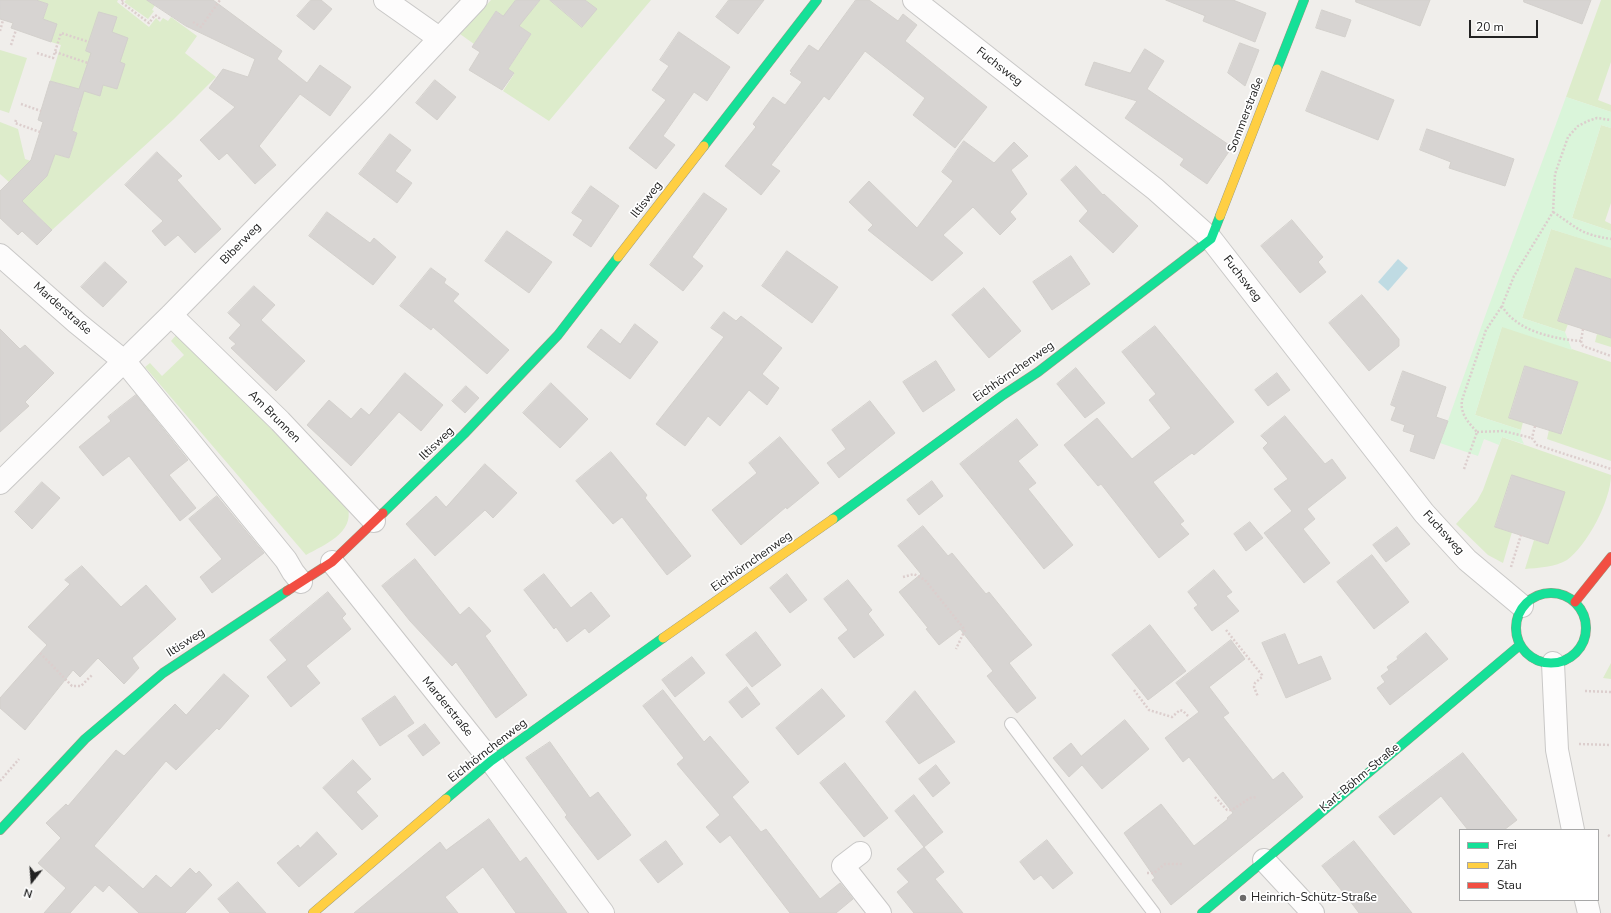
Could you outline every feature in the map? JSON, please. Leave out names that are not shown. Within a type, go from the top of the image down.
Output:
[{"type":"street","points":[[385,0],[439,38]]},
{"type":"street","name":"Biberweg","points":[[0,483],[172,316],[378,104],[476,0]]},
{"type":"street","name":"Iltisweg","points":[[0,830],[85,739],[163,673],[332,562],[464,434],[558,335],[817,0]]},
{"type":"street","name":"Fuchsweg","points":[[914,0],[1155,189],[1211,239],[1428,519],[1466,560],[1522,606]]},
{"type":"street","name":"Sommerstraße","points":[[1211,239],[1304,0]]},
{"type":"street","name":"Eichhörnchenweg","points":[[313,913],[491,762],[590,689],[788,552],[1002,395],[1038,372],[1211,239]]},
{"type":"street","name":"Marderstraße","points":[[0,255],[77,323],[125,362]]},
{"type":"street","name":"Am Brunnen","points":[[172,316],[280,421],[374,521]]},
{"type":"street","points":[[125,362],[286,560],[301,582]]},
{"type":"street","points":[[1575,602],[1611,557]]},
{"type":"street","name":"Marderstraße","points":[[332,562],[491,762],[603,913]]},
{"type":"street","points":[[1547,592],[1562,594],[1575,602],[1582,610],[1586,619],[1584,640],[1579,649],[1572,656],[1563,661],[1553,663],[1540,662],[1528,655],[1520,645],[1515,632],[1516,619],[1522,606],[1529,599],[1547,592]]},
{"type":"street","name":"Karl-Böhm-Straße","points":[[1202,913],[1520,645]]},
{"type":"street","points":[[1553,663],[1557,750],[1573,829]]},
{"type":"street","points":[[860,853],[843,866],[880,913]]},
{"type":"street","points":[[1264,860],[1313,913]]},
{"type":"street","points":[[1586,901],[1589,913]]},
{"type":"lane","points":[[1011,724],[1154,913]]},
{"type":"path","points":[[123,0],[121,2],[149,23],[155,15],[159,18],[161,16]]},
{"type":"path","points":[[193,22],[200,27],[220,0]]},
{"type":"path","points":[[0,31],[4,20]]},
{"type":"path","points":[[11,45],[16,30]]},
{"type":"path","points":[[37,53],[53,58],[61,33],[89,42]]},
{"type":"path","points":[[55,52],[88,63]]},
{"type":"path","points":[[21,104],[41,111]]},
{"type":"path","points":[[1476,432],[1464,416],[1461,409],[1462,400],[1486,330],[1502,306],[1514,276],[1553,212],[1555,174],[1568,137],[1578,126],[1588,121],[1597,118],[1611,120]]},
{"type":"path","points":[[16,120],[14,123],[40,132]]},
{"type":"path","points":[[1553,212],[1580,232],[1589,235],[1611,238]]},
{"type":"path","points":[[1502,306],[1510,317],[1532,330],[1567,340],[1581,341],[1587,348],[1611,356]]},
{"type":"path","points":[[1581,341],[1583,329]]},
{"type":"path","points":[[1532,438],[1535,426]]},
{"type":"path","points":[[1476,432],[1503,431],[1532,438],[1537,445],[1611,469]]},
{"type":"path","points":[[1464,469],[1476,432]]},
{"type":"path","points":[[1514,572],[1510,570],[1521,535]]},
{"type":"path","points":[[903,577],[914,574],[924,580],[966,630],[956,649]]},
{"type":"path","points":[[1226,630],[1262,675],[1262,678],[1255,683],[1254,687],[1258,697]]},
{"type":"path","points":[[40,653],[72,686],[81,686],[93,674]]},
{"type":"path","points":[[1134,690],[1149,710],[1172,717],[1180,710],[1188,716]]},
{"type":"path","points":[[1585,691],[1611,692]]},
{"type":"path","points":[[1579,744],[1611,745]]},
{"type":"path","points":[[0,781],[19,759]]},
{"type":"path","points":[[1215,796],[1227,810],[1232,810],[1250,798],[1257,797]]},
{"type":"path","points":[[1142,868],[1150,875],[1165,864],[1182,864]]},
{"type":"green space","points":[[36,0],[118,0],[117,2],[149,27],[156,18],[160,22],[163,18],[168,21],[171,17],[197,36],[185,53],[216,77],[174,119],[52,230],[37,215],[16,207],[37,186],[21,170],[9,182],[0,174],[0,122],[18,129],[25,159],[31,161],[55,154],[69,158],[77,133],[72,131],[80,107],[63,101],[68,86],[50,81],[61,45],[51,42],[43,19],[48,4]]},
{"type":"green space","points":[[126,0],[147,0],[155,5],[152,10],[154,11],[148,19],[124,2]]},
{"type":"green space","points":[[491,0],[515,0],[532,10],[540,0],[550,0],[582,27],[596,9],[585,0],[651,0],[549,121],[503,91],[514,74],[508,69],[531,34],[496,11],[474,44],[460,34]]},
{"type":"green space","points":[[1601,0],[1611,0],[1611,62],[1598,100],[1611,105],[1611,112],[1566,97]]},
{"type":"green space","points":[[0,50],[27,58],[9,113],[0,110]]},
{"type":"green space","points":[[1566,97],[1611,112],[1611,128],[1601,125],[1572,218],[1611,231],[1611,248],[1551,229],[1522,318],[1565,332],[1572,350],[1502,327],[1475,415],[1521,430],[1520,435],[1524,444],[1502,437],[1499,445],[1484,439],[1478,456],[1440,443]]},
{"type":"green space","points":[[1601,125],[1611,128],[1611,203],[1605,221],[1611,224],[1611,231],[1572,218]]},
{"type":"green space","points":[[1551,229],[1611,247],[1611,279],[1576,268],[1558,321],[1568,324],[1565,332],[1522,318]]},
{"type":"green space","points":[[1502,326],[1611,362],[1611,461],[1547,439],[1549,430],[1562,434],[1578,382],[1525,366],[1509,417],[1523,422],[1521,430],[1475,415]]},
{"type":"green space","points":[[1611,330],[1611,347],[1595,342],[1597,334],[1609,337]]},
{"type":"green space","points":[[178,333],[348,508],[349,517],[342,531],[336,537],[306,555],[145,367],[150,363],[162,376],[184,355],[171,341]]},
{"type":"green space","points":[[1502,437],[1611,475],[1607,497],[1590,534],[1575,553],[1567,560],[1546,567],[1525,569],[1534,540],[1548,544],[1512,475],[1495,526],[1512,532],[1503,563],[1488,555],[1456,524],[1477,501],[1483,490]]},
{"type":"green space","points":[[1611,663],[1611,679],[1603,678]]},
{"type":"water","points":[[1398,259],[1408,268],[1388,291],[1378,282]]},
{"type":"building","points":[[0,0],[36,0],[48,4],[43,19],[57,24],[51,42],[11,28],[13,23],[0,19]]},
{"type":"building","points":[[147,0],[213,0],[282,51],[277,59],[307,83],[320,65],[351,87],[330,116],[300,94],[259,146],[276,165],[255,184],[227,153],[219,160],[200,140],[235,107],[209,88],[223,69],[248,77],[255,59],[186,26]]},
{"type":"building","points":[[311,0],[321,0],[332,9],[314,30],[297,16]]},
{"type":"building","points":[[516,0],[540,0],[519,26],[531,34],[508,69],[514,73],[502,90],[469,70],[480,52],[472,47],[496,11],[503,16]]},
{"type":"building","points":[[550,0],[585,0],[597,9],[582,27]]},
{"type":"building","points":[[729,0],[764,0],[738,34],[716,17]]},
{"type":"building","points":[[856,0],[869,0],[898,21],[903,14],[917,25],[905,41],[987,107],[955,148],[913,115],[925,98],[865,51],[829,100],[824,96],[771,165],[780,171],[761,195],[725,166],[756,127],[753,124],[773,97],[785,105],[802,82],[790,74],[792,72],[790,71],[809,45],[818,51]]},
{"type":"building","points":[[1166,0],[1233,0],[1266,13],[1255,42],[1203,21],[1205,16]]},
{"type":"building","points":[[1356,0],[1430,0],[1420,26],[1356,2]]},
{"type":"building","points":[[1524,0],[1591,0],[1582,24],[1524,2]]},
{"type":"building","points":[[1322,10],[1351,20],[1345,37],[1316,28]]},
{"type":"building","points":[[99,12],[117,17],[112,32],[128,38],[120,62],[125,64],[117,89],[103,85],[100,96],[84,91],[72,131],[77,133],[69,158],[55,154],[47,176],[22,201],[52,230],[37,245],[22,231],[18,235],[0,218],[0,191],[31,160],[43,122],[38,120],[50,81],[79,89],[91,53],[86,51]]},
{"type":"building","points":[[679,32],[730,67],[707,101],[694,92],[663,136],[675,145],[656,169],[629,148],[666,100],[652,90],[669,66],[660,60]]},
{"type":"building","points":[[1240,43],[1259,50],[1245,86],[1228,73]]},
{"type":"building","points":[[1145,49],[1164,61],[1147,89],[1232,147],[1207,184],[1180,165],[1184,159],[1125,118],[1137,101],[1085,85],[1094,62],[1130,73]]},
{"type":"building","points":[[1322,71],[1394,100],[1378,140],[1306,111]]},
{"type":"building","points":[[435,80],[456,97],[437,120],[416,103]]},
{"type":"building","points":[[1427,129],[1514,159],[1505,186],[1449,168],[1451,162],[1420,150]]},
{"type":"building","points":[[390,134],[411,150],[395,171],[412,183],[397,203],[359,174]]},
{"type":"building","points":[[964,141],[994,163],[1014,142],[1028,156],[1011,170],[1027,194],[1010,212],[1016,219],[1000,235],[973,207],[943,235],[963,253],[932,281],[868,230],[873,225],[849,202],[869,181],[917,228],[953,181],[942,172]]},
{"type":"building","points":[[157,152],[182,176],[177,180],[221,229],[195,253],[178,235],[165,246],[152,231],[163,221],[125,185]]},
{"type":"building","points":[[1076,166],[1103,195],[1104,194],[1138,226],[1113,253],[1079,221],[1088,211],[1061,180]]},
{"type":"building","points":[[591,186],[619,206],[591,247],[573,235],[583,220],[572,213]]},
{"type":"building","points":[[704,193],[727,209],[692,257],[703,266],[683,291],[650,265]]},
{"type":"building","points":[[327,212],[370,243],[374,238],[396,257],[373,285],[309,236]]},
{"type":"building","points":[[1292,220],[1323,257],[1318,262],[1326,272],[1300,293],[1261,246]]},
{"type":"building","points":[[507,231],[552,262],[529,293],[485,261]]},
{"type":"building","points":[[787,251],[838,287],[812,323],[762,286]]},
{"type":"building","points":[[1071,256],[1090,284],[1052,310],[1033,282]]},
{"type":"building","points":[[105,262],[127,282],[103,307],[81,287]]},
{"type":"building","points":[[431,268],[446,279],[444,283],[459,294],[453,301],[509,350],[487,374],[433,327],[431,330],[400,306]]},
{"type":"building","points":[[1576,268],[1611,279],[1611,338],[1558,321]]},
{"type":"building","points":[[254,286],[275,305],[261,320],[305,361],[276,391],[231,348],[236,344],[229,338],[241,325],[228,313]]},
{"type":"building","points":[[984,288],[1021,331],[989,358],[952,315]]},
{"type":"building","points":[[1362,295],[1399,339],[1399,346],[1369,371],[1329,323]]},
{"type":"building","points":[[724,312],[736,321],[741,316],[782,348],[762,374],[779,388],[767,405],[749,390],[720,426],[708,416],[685,446],[656,424],[724,337],[711,328]]},
{"type":"building","points":[[635,324],[658,342],[630,379],[587,347],[601,329],[620,344]]},
{"type":"building","points":[[1155,326],[1234,422],[1194,455],[1192,453],[1153,482],[1184,521],[1180,524],[1189,534],[1159,558],[1101,484],[1098,486],[1064,445],[1097,418],[1132,459],[1171,428],[1149,400],[1156,394],[1122,352]]},
{"type":"building","points":[[0,329],[20,349],[25,345],[54,373],[25,402],[29,406],[0,432]]},
{"type":"building","points":[[936,361],[955,390],[923,412],[903,382]]},
{"type":"building","points":[[1525,366],[1578,382],[1561,434],[1509,418]]},
{"type":"building","points":[[1076,368],[1105,403],[1085,418],[1057,384]]},
{"type":"building","points":[[1403,371],[1446,387],[1436,417],[1448,421],[1434,459],[1410,451],[1415,435],[1403,431],[1405,425],[1391,420],[1396,407],[1391,405]]},
{"type":"building","points":[[405,373],[443,405],[421,431],[399,412],[351,466],[307,425],[329,400],[351,419],[361,408],[369,415]]},
{"type":"building","points":[[1277,373],[1290,390],[1268,406],[1255,390]]},
{"type":"building","points":[[551,383],[588,419],[560,448],[523,413]]},
{"type":"building","points":[[466,386],[479,398],[465,413],[452,401]]},
{"type":"building","points":[[136,395],[188,460],[169,475],[196,508],[180,521],[129,456],[103,476],[79,447],[111,421],[108,417]]},
{"type":"building","points":[[870,401],[895,433],[839,478],[827,463],[846,449],[832,430]]},
{"type":"building","points":[[1285,416],[1325,464],[1332,459],[1346,478],[1307,509],[1315,519],[1303,529],[1330,563],[1304,583],[1264,533],[1292,511],[1274,489],[1288,479],[1263,448],[1268,443],[1261,436]]},
{"type":"building","points":[[1017,419],[1038,445],[1018,461],[1036,483],[1028,489],[1073,545],[1044,569],[960,464]]},
{"type":"building","points":[[780,437],[819,483],[787,509],[786,507],[741,545],[712,510],[757,473],[749,463]]},
{"type":"building","points":[[611,452],[647,495],[645,498],[691,556],[667,575],[622,517],[613,524],[576,481]]},
{"type":"building","points":[[485,464],[517,493],[493,518],[485,510],[435,556],[406,524],[436,496],[446,507]]},
{"type":"building","points":[[1512,475],[1565,492],[1548,544],[1495,527]]},
{"type":"building","points":[[932,481],[943,496],[919,515],[907,500]]},
{"type":"building","points":[[42,482],[60,498],[32,529],[15,512]]},
{"type":"building","points":[[217,496],[264,553],[212,593],[200,577],[222,559],[189,519]]},
{"type":"building","points":[[1250,522],[1263,538],[1246,551],[1234,534]]},
{"type":"building","points":[[923,526],[948,556],[952,553],[986,594],[989,592],[1032,645],[1009,663],[1036,698],[1017,713],[987,676],[993,671],[960,629],[939,645],[926,629],[928,628],[899,592],[921,574],[898,546]]},
{"type":"building","points":[[1397,527],[1410,544],[1386,562],[1373,545]]},
{"type":"building","points":[[1372,555],[1409,602],[1374,629],[1337,582]]},
{"type":"building","points":[[415,559],[460,615],[469,607],[491,631],[485,636],[527,695],[496,718],[456,662],[452,666],[410,621],[382,586]]},
{"type":"building","points":[[82,566],[121,607],[146,585],[176,619],[132,658],[139,668],[124,684],[98,658],[80,677],[73,670],[25,730],[0,708],[0,698],[47,645],[28,627],[70,584],[65,580]]},
{"type":"building","points":[[1214,570],[1232,592],[1226,596],[1239,611],[1212,631],[1194,608],[1198,605],[1188,592]]},
{"type":"building","points":[[544,574],[571,608],[591,592],[610,616],[589,633],[585,628],[567,642],[556,627],[554,629],[524,590]]},
{"type":"building","points":[[787,574],[807,600],[790,613],[770,588]]},
{"type":"building","points":[[848,580],[872,610],[868,614],[884,635],[854,658],[838,638],[848,630],[824,599]]},
{"type":"building","points":[[328,592],[346,614],[342,618],[351,629],[306,666],[320,683],[291,707],[267,677],[287,660],[270,640]]},
{"type":"building","points":[[1150,625],[1186,671],[1148,700],[1112,655]]},
{"type":"building","points":[[756,632],[781,665],[752,687],[726,655]]},
{"type":"building","points":[[1426,633],[1448,659],[1390,705],[1377,688],[1385,682],[1381,676],[1389,670],[1387,667],[1398,659],[1397,657]]},
{"type":"building","points":[[1285,634],[1298,665],[1321,656],[1331,679],[1286,698],[1262,643]]},
{"type":"building","points":[[1231,640],[1245,659],[1209,687],[1229,713],[1223,717],[1273,780],[1283,772],[1303,797],[1171,905],[1152,880],[1155,878],[1124,833],[1161,804],[1194,846],[1228,819],[1227,818],[1233,813],[1189,757],[1183,762],[1165,738],[1199,712],[1176,683]]},
{"type":"building","points":[[692,657],[705,673],[675,697],[662,680]]},
{"type":"building","points":[[224,674],[249,696],[219,730],[217,728],[176,770],[166,761],[94,846],[143,889],[156,875],[171,888],[190,868],[196,874],[199,871],[212,885],[185,913],[139,913],[109,885],[103,892],[95,885],[70,913],[44,913],[66,888],[38,863],[61,838],[46,823],[66,804],[68,806],[116,750],[124,756],[175,704],[186,715]]},
{"type":"building","points":[[747,687],[760,704],[742,718],[729,702]]},
{"type":"building","points":[[822,689],[845,716],[798,755],[776,728]]},
{"type":"building","points":[[663,690],[704,742],[710,736],[749,782],[732,797],[761,832],[766,829],[820,899],[840,883],[853,899],[836,913],[790,913],[730,835],[720,843],[706,827],[720,815],[677,764],[684,758],[643,706]]},
{"type":"building","points":[[915,691],[955,742],[919,764],[886,722]]},
{"type":"building","points":[[395,696],[414,723],[380,746],[362,719]]},
{"type":"building","points":[[1125,720],[1149,749],[1102,789],[1082,765],[1069,777],[1053,758],[1071,743],[1081,756]]},
{"type":"building","points":[[425,724],[440,743],[423,756],[408,736]]},
{"type":"building","points":[[550,742],[590,798],[598,792],[631,835],[598,860],[565,817],[567,815],[526,758]]},
{"type":"building","points":[[1463,753],[1517,820],[1505,829],[1467,829],[1441,796],[1394,835],[1379,817]]},
{"type":"building","points":[[353,760],[371,779],[356,792],[378,816],[362,830],[323,788]]},
{"type":"building","points":[[845,763],[888,818],[864,837],[820,783]]},
{"type":"building","points":[[936,765],[950,783],[933,797],[919,779]]},
{"type":"building","points":[[914,795],[943,832],[924,847],[895,811]]},
{"type":"building","points":[[489,819],[520,862],[526,857],[567,913],[516,913],[483,867],[445,897],[458,913],[354,913],[440,842],[446,850]]},
{"type":"building","points":[[317,832],[337,854],[299,887],[277,863],[298,845],[300,848]]},
{"type":"building","points":[[1047,840],[1073,873],[1053,889],[1041,875],[1034,880],[1020,862]]},
{"type":"building","points":[[666,841],[683,864],[658,883],[640,860]]},
{"type":"building","points":[[1354,841],[1412,913],[1359,913],[1322,866]]},
{"type":"building","points":[[924,847],[944,872],[935,879],[963,913],[914,913],[897,892],[909,882],[897,869]]},
{"type":"building","points":[[238,882],[266,913],[230,913],[218,899]]},
{"type":"traffic: fast","points":[[704,146],[817,0]]},
{"type":"traffic: fast","points":[[1277,69],[1304,0]]},
{"type":"traffic: fast","points":[[833,519],[1003,395],[1038,372],[1211,239],[1220,216]]},
{"type":"traffic: fast","points":[[383,513],[464,434],[558,335],[618,257]]},
{"type":"traffic: fast","points":[[0,830],[85,739],[163,673],[287,591]]},
{"type":"traffic: fast","points":[[1544,593],[1558,593],[1571,599],[1580,608],[1584,614],[1586,628],[1584,642],[1576,653],[1565,661],[1558,663],[1544,663],[1537,661],[1526,653],[1518,642],[1516,635],[1516,621],[1518,614],[1526,603],[1537,595],[1544,593]]},
{"type":"traffic: fast","points":[[446,799],[491,761],[663,638]]},
{"type":"traffic: fast","points":[[1202,913],[1520,645]]},
{"type":"traffic: slow","points":[[1220,216],[1277,69]]},
{"type":"traffic: slow","points":[[618,257],[704,146]]},
{"type":"traffic: slow","points":[[663,638],[833,519]]},
{"type":"traffic: slow","points":[[313,913],[446,799]]},
{"type":"traffic: jam","points":[[287,591],[332,562],[383,513]]},
{"type":"traffic: jam","points":[[1575,602],[1611,557]]},
{"type":"place","name":"Heinrich-Schütz-Straße","points":[[1243,898]]}]
